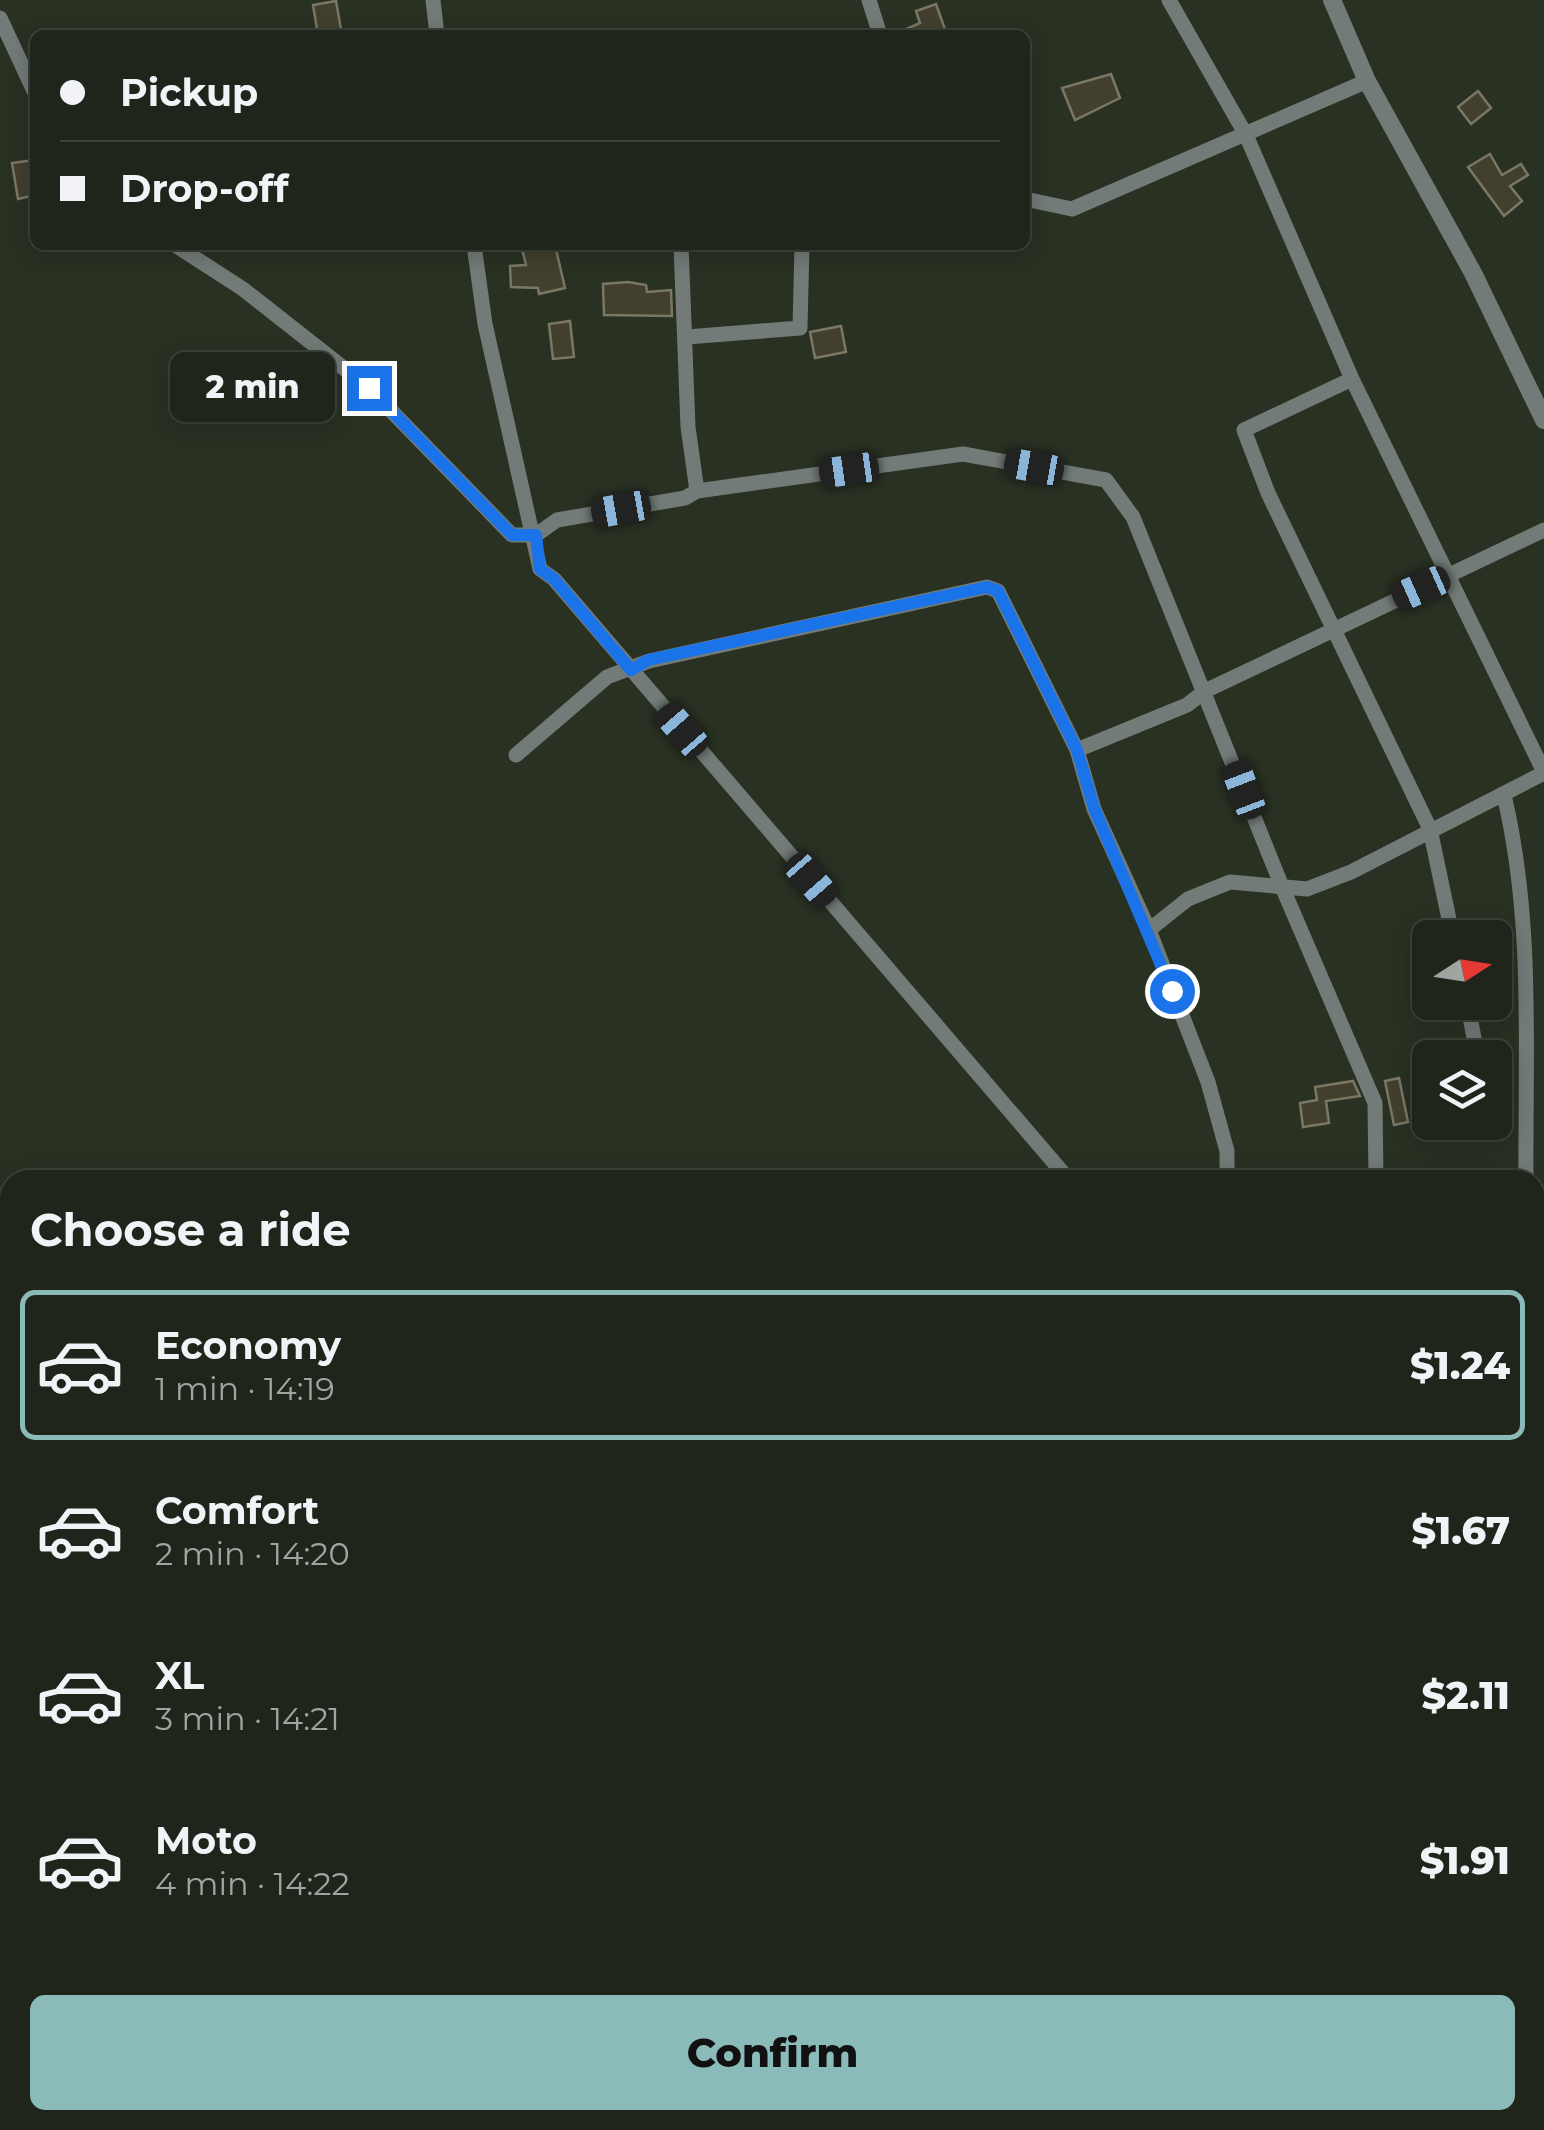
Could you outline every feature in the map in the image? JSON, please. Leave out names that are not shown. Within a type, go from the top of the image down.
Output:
[{"type":"street","points":[[432,0],[436,30]]},
{"type":"street","points":[[869,0],[878,30]]},
{"type":"street","points":[[1149,930],[1188,899],[1230,882],[1283,890],[1307,889],[1352,872],[1544,773],[1352,379],[1246,135],[1169,0]]},
{"type":"street","points":[[1332,0],[1367,80],[1473,273],[1544,420]]},
{"type":"street","points":[[0,18],[30,82]]},
{"type":"street","points":[[1030,200],[1072,208],[1367,80]]},
{"type":"street","points":[[183,250],[243,290],[369,388],[512,535],[536,535],[557,520],[685,498],[697,491],[963,454],[1106,480],[1133,517],[1283,890],[1375,1103],[1376,1170]]},
{"type":"street","points":[[475,250],[501,397],[536,535],[540,569],[554,579],[1060,1170]]},
{"type":"street","points":[[682,250],[680,293],[686,338],[688,427],[697,491]]},
{"type":"street","points":[[686,338],[800,328],[802,250]]},
{"type":"street","points":[[1352,379],[1244,430],[1268,492],[1430,830],[1449,920]]},
{"type":"street","points":[[1077,750],[1186,705],[1205,691],[1334,627],[1544,530]]},
{"type":"street","points":[[516,755],[607,677],[648,660],[987,587],[998,591],[1077,750],[1094,808],[1149,930],[1208,1082],[1227,1151],[1227,1170]]},
{"type":"street","points":[[1504,796],[1518,856],[1524,947],[1526,1170]]},
{"type":"building","points":[[336,1],[341,30],[317,30],[313,5]]},
{"type":"building","points":[[936,4],[945,30],[904,30],[920,23],[916,11]]},
{"type":"building","points":[[1111,74],[1120,98],[1075,120],[1062,88]]},
{"type":"building","points":[[1478,91],[1491,108],[1471,124],[1458,107]]},
{"type":"building","points":[[1490,154],[1502,175],[1521,164],[1528,175],[1510,186],[1522,201],[1504,216],[1468,167]]},
{"type":"building","points":[[30,161],[30,196],[18,199],[12,163]]},
{"type":"building","points":[[522,250],[556,250],[565,288],[539,294],[538,288],[511,287],[510,266],[526,265]]},
{"type":"building","points":[[603,284],[646,285],[647,292],[671,290],[672,316],[604,315]]},
{"type":"building","points":[[570,321],[574,357],[553,359],[549,324]]},
{"type":"building","points":[[841,326],[846,352],[815,358],[810,332]]},
{"type":"building","points":[[1399,1078],[1408,1122],[1394,1125],[1385,1081]]},
{"type":"building","points":[[1353,1081],[1360,1096],[1326,1101],[1329,1123],[1303,1127],[1300,1103],[1317,1100],[1315,1087]]},
{"type":"route","points":[[369,388],[512,535],[536,535],[540,569],[554,579],[631,670],[648,660],[987,587],[998,591],[1077,750],[1094,808],[1172,991]]}]
